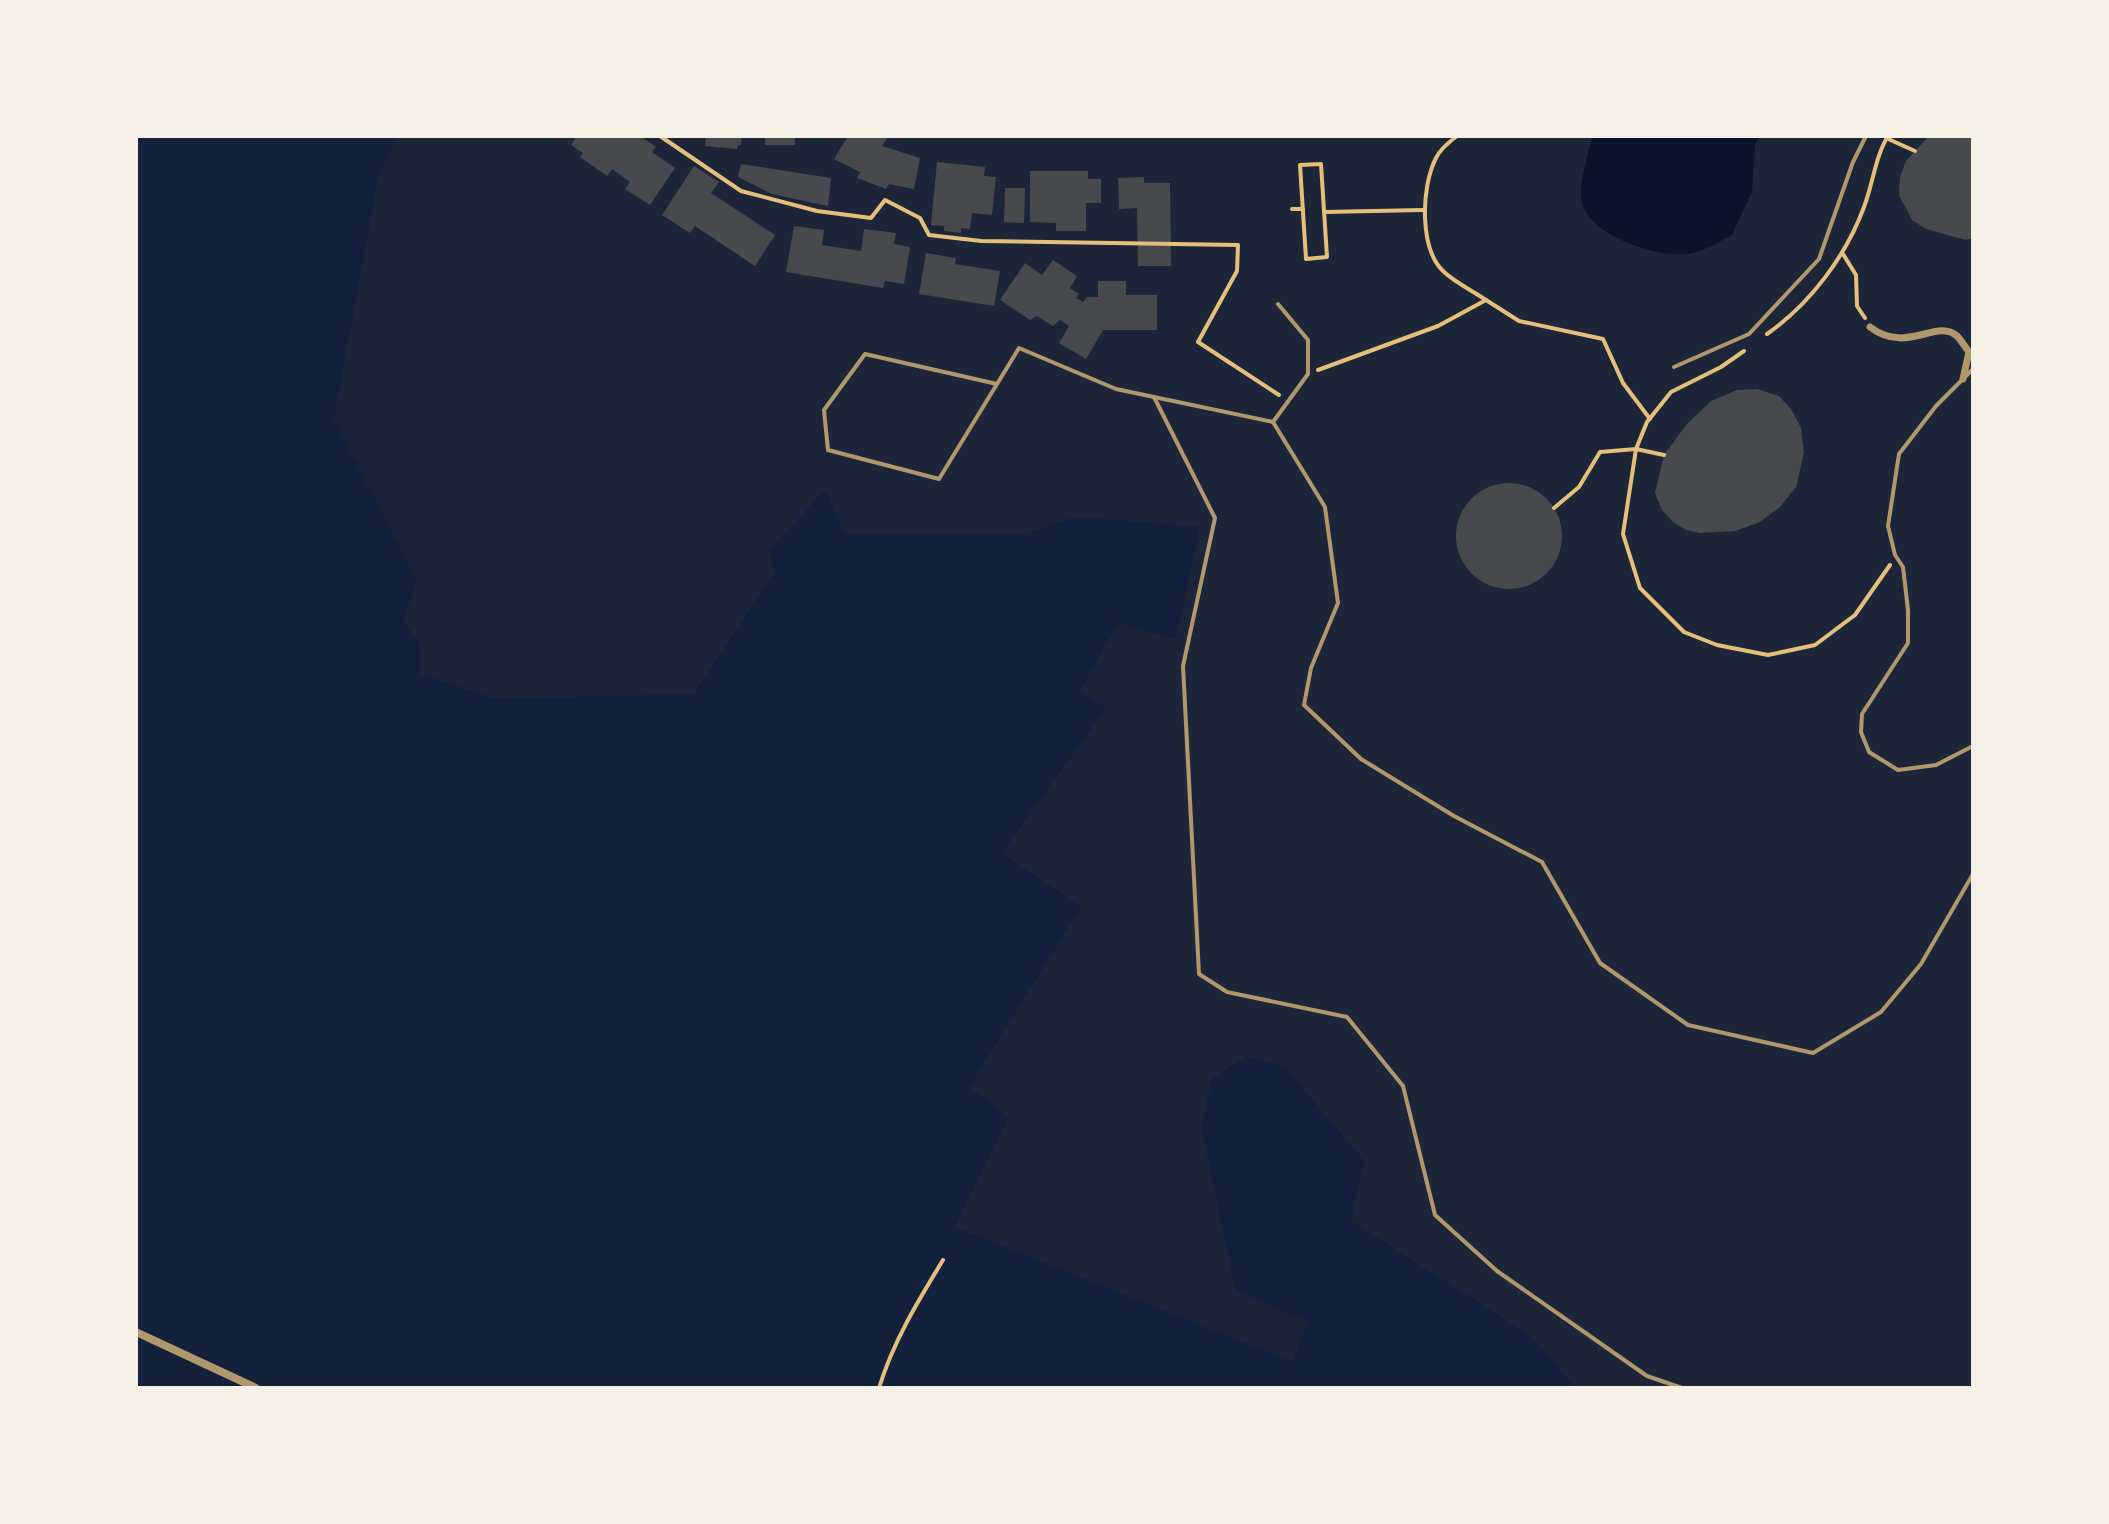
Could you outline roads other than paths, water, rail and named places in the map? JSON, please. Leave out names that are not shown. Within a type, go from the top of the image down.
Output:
[{"type":"street","points":[[1870,327],[1882,336],[1897,340],[1944,330],[1956,335],[1969,352],[1963,379]]},
{"type":"street","points":[[136,1332],[256,1388]]},
{"type":"lane","points":[[1674,367],[1749,334],[1819,259],[1853,162],[1866,136]]},
{"type":"lane","points":[[1273,422],[1308,374],[1308,340],[1278,304]]},
{"type":"lane","points":[[997,384],[865,354],[824,410],[828,450],[939,479],[1019,348],[1116,389],[1273,422],[1325,507],[1338,603],[1311,668],[1304,705],[1361,759],[1454,816],[1542,862],[1600,963],[1688,1025],[1813,1053],[1881,1012],[1921,964],[1973,874]]},
{"type":"lane","points":[[1973,369],[1936,406],[1899,454],[1888,526],[1895,555],[1903,567],[1908,643],[1862,714],[1861,732],[1869,752],[1898,770],[1936,765],[1973,746]]},
{"type":"lane","points":[[1154,397],[1215,518],[1183,666],[1199,974],[1227,992],[1347,1017],[1403,1086],[1435,1215],[1497,1271],[1647,1376],[1682,1388]]}]
